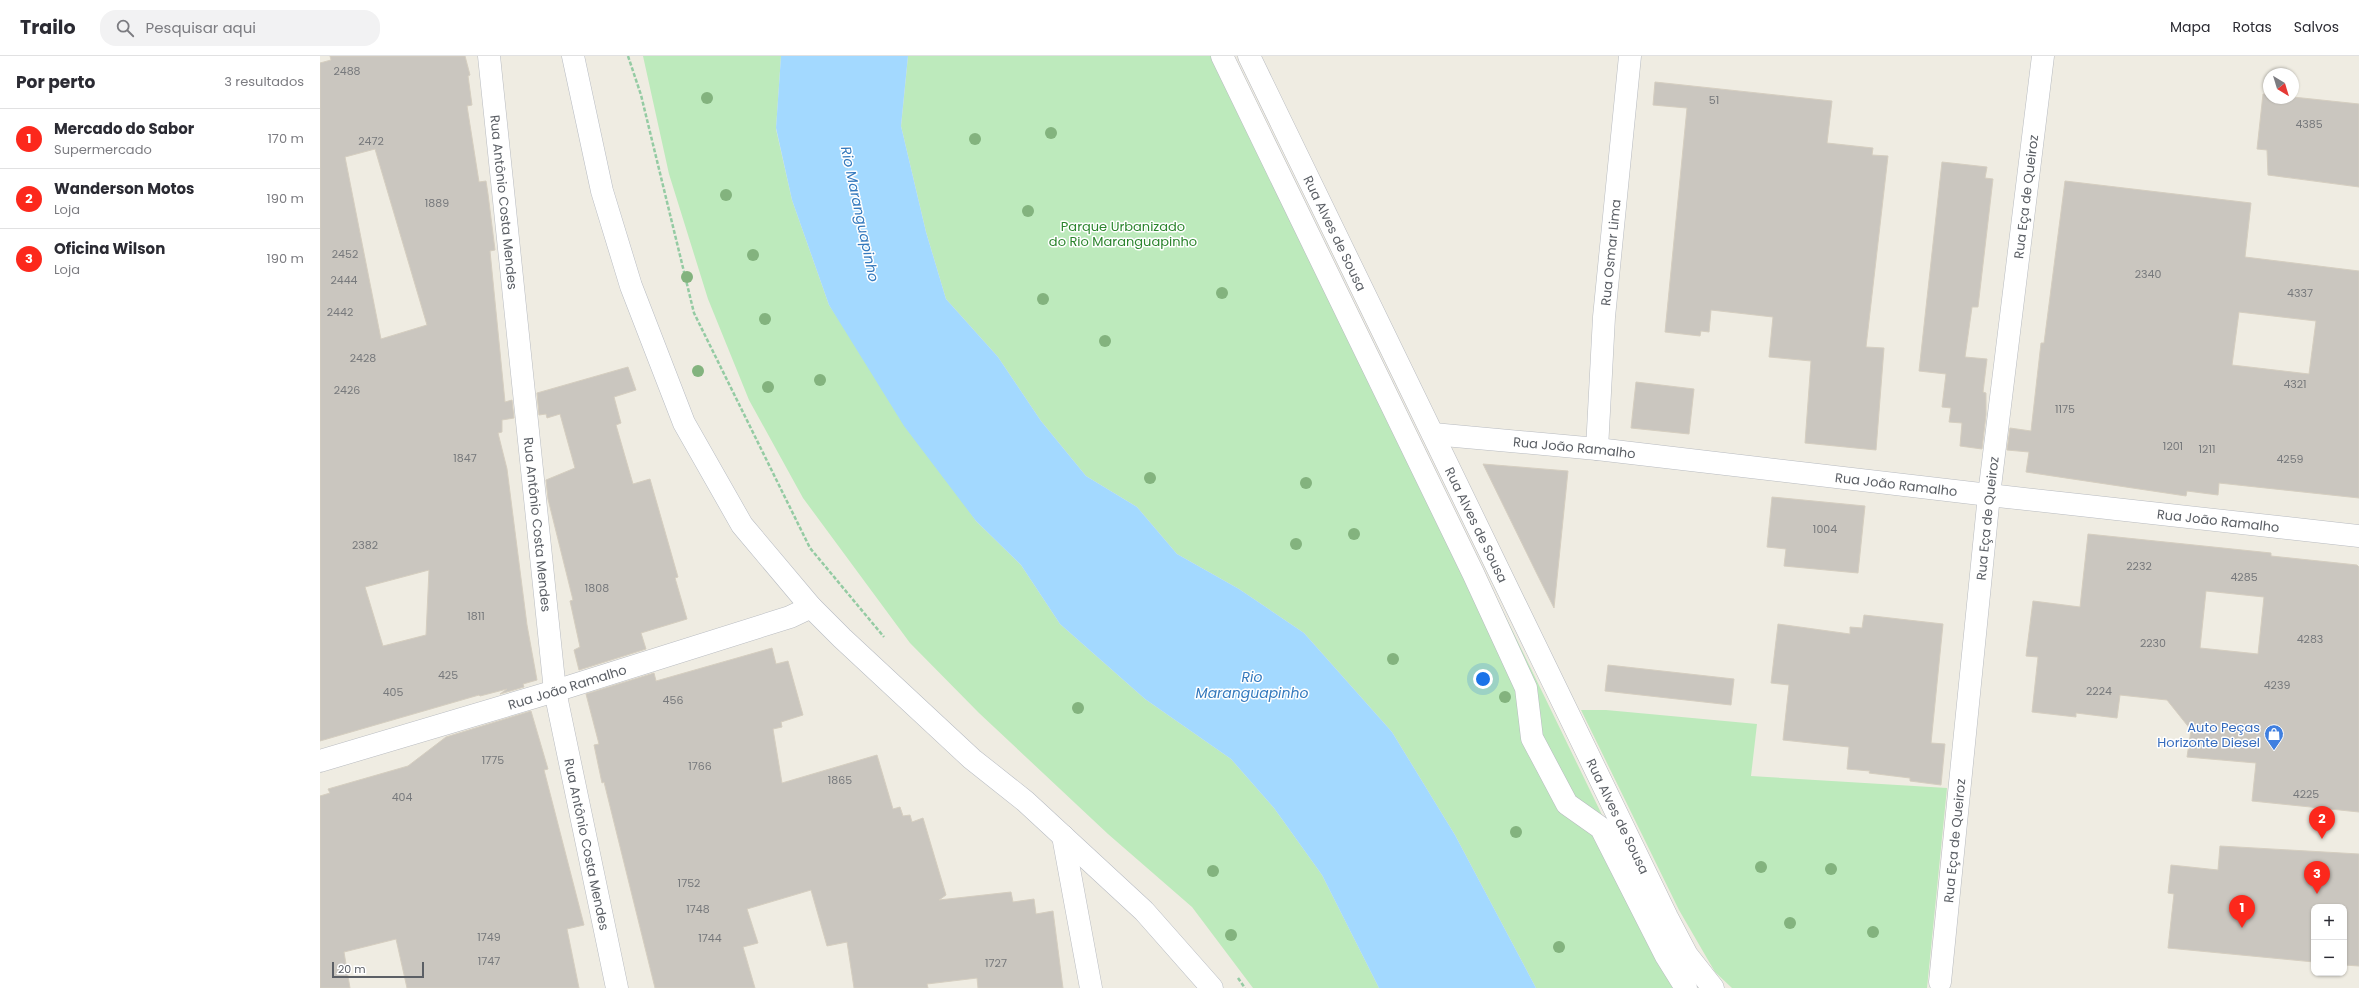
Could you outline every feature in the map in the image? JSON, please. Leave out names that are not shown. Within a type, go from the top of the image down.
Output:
[{"type":"street","name":"Rua Antônio Costa Mendes","points":[[488,56],[555,691],[617,988]]},
{"type":"street","points":[[573,56],[604,199],[631,286],[684,423],[742,524],[811,607],[972,759],[1025,801],[1144,911],[1212,988]]},
{"type":"street","points":[[1222,56],[1470,566],[1526,688],[1532,738],[1567,804],[1601,828],[1666,956],[1686,988]]},
{"type":"street","name":"Rua Alves de Sousa","points":[[1249,56],[1667,917],[1687,955],[1713,988]]},
{"type":"street","name":"Rua Osmar Lima","points":[[1597,449],[1604,317],[1630,56]]},
{"type":"street","name":"Rua Eça de Queiroz","points":[[1940,982],[1990,495],[2043,56]]},
{"type":"street","name":"Rua João Ramalho","points":[[1433,434],[1597,449],[2359,536]]},
{"type":"street","name":"Rua João Ramalho","points":[[320,760],[555,691],[790,617],[811,607]]},
{"type":"street","points":[[1063,836],[1091,988]]},
{"type":"path","points":[[628,56],[641,95],[694,313],[810,548],[889,644]]},
{"type":"path","points":[[1234,972],[1245,988]]},
{"type":"green space","points":[[643,56],[781,56],[776,129],[792,200],[829,305],[976,521],[1021,565],[1060,624],[1145,699],[1231,759],[1274,808],[1322,875],[1379,988],[1253,988],[1192,907],[1108,834],[979,713],[910,643],[803,498],[749,400],[708,299],[669,174]]},
{"type":"green space","name":"Parque Urbanizado do Rio Maranguapinho","points":[[908,56],[1233,56],[1656,926],[1693,988],[1536,988],[1455,835],[1392,732],[1304,633],[1239,589],[1177,554],[1137,507],[1086,476],[1041,421],[998,357],[946,299],[926,232],[901,126]]},
{"type":"green space","points":[[1581,710],[1606,710],[1757,724],[1751,776],[1947,788],[1927,988],[1732,988],[1715,972],[1679,910]]},
{"type":"water","name":"Rio Maranguapinho","points":[[781,56],[908,56],[901,126],[926,232],[946,299],[998,357],[1041,421],[1086,476],[1137,507],[1177,554],[1239,589],[1304,633],[1392,732],[1455,835],[1536,988],[1379,988],[1322,875],[1274,808],[1231,759],[1145,699],[1060,624],[1021,565],[976,521],[904,426],[829,305],[792,200],[776,128]]},
{"type":"building","points":[[330,56],[465,56],[470,75],[468,76],[472,105],[467,106],[479,182],[486,181],[495,250],[490,251],[505,402],[512,400],[514,418],[502,420],[502,432],[498,433],[507,469],[527,625],[537,680],[523,684],[524,687],[500,694],[507,689],[479,695],[320,741],[320,63],[331,60]],"holes":[[[375,149],[427,325],[381,339],[345,157]],[[429,570],[426,635],[383,646],[365,587]]]},
{"type":"building","points":[[1655,82],[1832,101],[1827,143],[1873,148],[1872,155],[1888,156],[1866,347],[1884,348],[1876,450],[1805,443],[1811,361],[1769,357],[1773,317],[1711,310],[1709,332],[1701,331],[1700,336],[1665,332],[1687,108],[1653,105]]},
{"type":"building","points":[[2263,94],[2263,104],[2299,104],[2299,98],[2359,104],[2359,187],[2268,175],[2267,150],[2257,149]]},
{"type":"building","points":[[1942,162],[1987,167],[1985,178],[1993,179],[1978,307],[1972,307],[1965,357],[1987,359],[1983,392],[1986,393],[1986,415],[1982,449],[1960,446],[1962,423],[1949,422],[1951,408],[1942,407],[1946,374],[1919,371]]},
{"type":"building","points":[[2065,181],[2251,203],[2245,257],[2359,271],[2359,498],[2219,483],[2218,495],[2187,491],[2186,496],[2026,472],[2029,452],[2007,450],[2010,428],[2031,431],[2041,343],[2044,343]],"holes":[[[2239,312],[2316,321],[2309,374],[2232,365]]]},
{"type":"building","points":[[628,367],[636,390],[614,397],[621,423],[616,425],[633,484],[650,479],[678,577],[675,578],[687,619],[641,633],[646,649],[579,670],[574,650],[580,647],[570,601],[573,600],[548,499],[546,480],[575,468],[560,414],[547,418],[546,414],[539,415],[537,393]]},
{"type":"building","points":[[1636,382],[1694,389],[1689,434],[1631,428]]},
{"type":"building","points":[[1483,464],[1568,471],[1554,608],[1536,572]]},
{"type":"building","points":[[1772,497],[1865,506],[1858,573],[1784,566],[1786,549],[1767,547]]},
{"type":"building","points":[[2088,534],[2271,553],[2271,556],[2357,565],[2359,567],[2359,812],[2252,801],[2256,763],[2187,757],[2191,730],[2167,700],[2120,695],[2117,718],[2076,713],[2076,717],[2032,712],[2038,657],[2026,656],[2033,601],[2080,607]],"holes":[[[2206,591],[2264,597],[2258,654],[2200,648]]]},
{"type":"building","points":[[1864,615],[1943,624],[1931,743],[1945,744],[1941,785],[1910,781],[1910,778],[1869,773],[1870,771],[1847,769],[1849,747],[1783,740],[1789,685],[1771,683],[1778,624],[1850,634],[1850,627],[1862,628]]},
{"type":"building","points":[[772,648],[776,664],[788,661],[803,715],[781,722],[782,727],[773,729],[782,783],[877,755],[893,809],[900,807],[903,816],[910,815],[912,822],[923,818],[946,895],[939,900],[1011,892],[1013,902],[1034,899],[1036,914],[1053,911],[1063,988],[978,988],[977,978],[927,984],[928,988],[854,988],[847,942],[827,946],[811,890],[747,909],[758,943],[743,947],[755,988],[655,988],[604,782],[602,783],[594,745],[599,744],[586,694],[654,673],[656,681]]},
{"type":"building","points":[[1608,665],[1734,679],[1731,705],[1605,691]]},
{"type":"building","points":[[531,711],[548,769],[544,770],[584,925],[567,929],[579,988],[407,988],[396,939],[344,952],[350,988],[320,988],[320,796],[330,793],[328,789],[408,766],[446,737]]},
{"type":"building","points":[[2220,846],[2359,854],[2359,966],[2347,965],[2347,904],[2311,904],[2311,962],[2168,948],[2174,894],[2168,893],[2171,865],[2218,870]]},
{"type":"place","name":"Auto Peças Horizonte Diesel","points":[[2274,751]]},
{"type":"place","name":"Wanderson Motos","points":[[2322,839]]},
{"type":"place","name":"Oficina Wilson","points":[[2317,894]]},
{"type":"place","name":"Mercado do Sabor","points":[[2242,928]]}]
